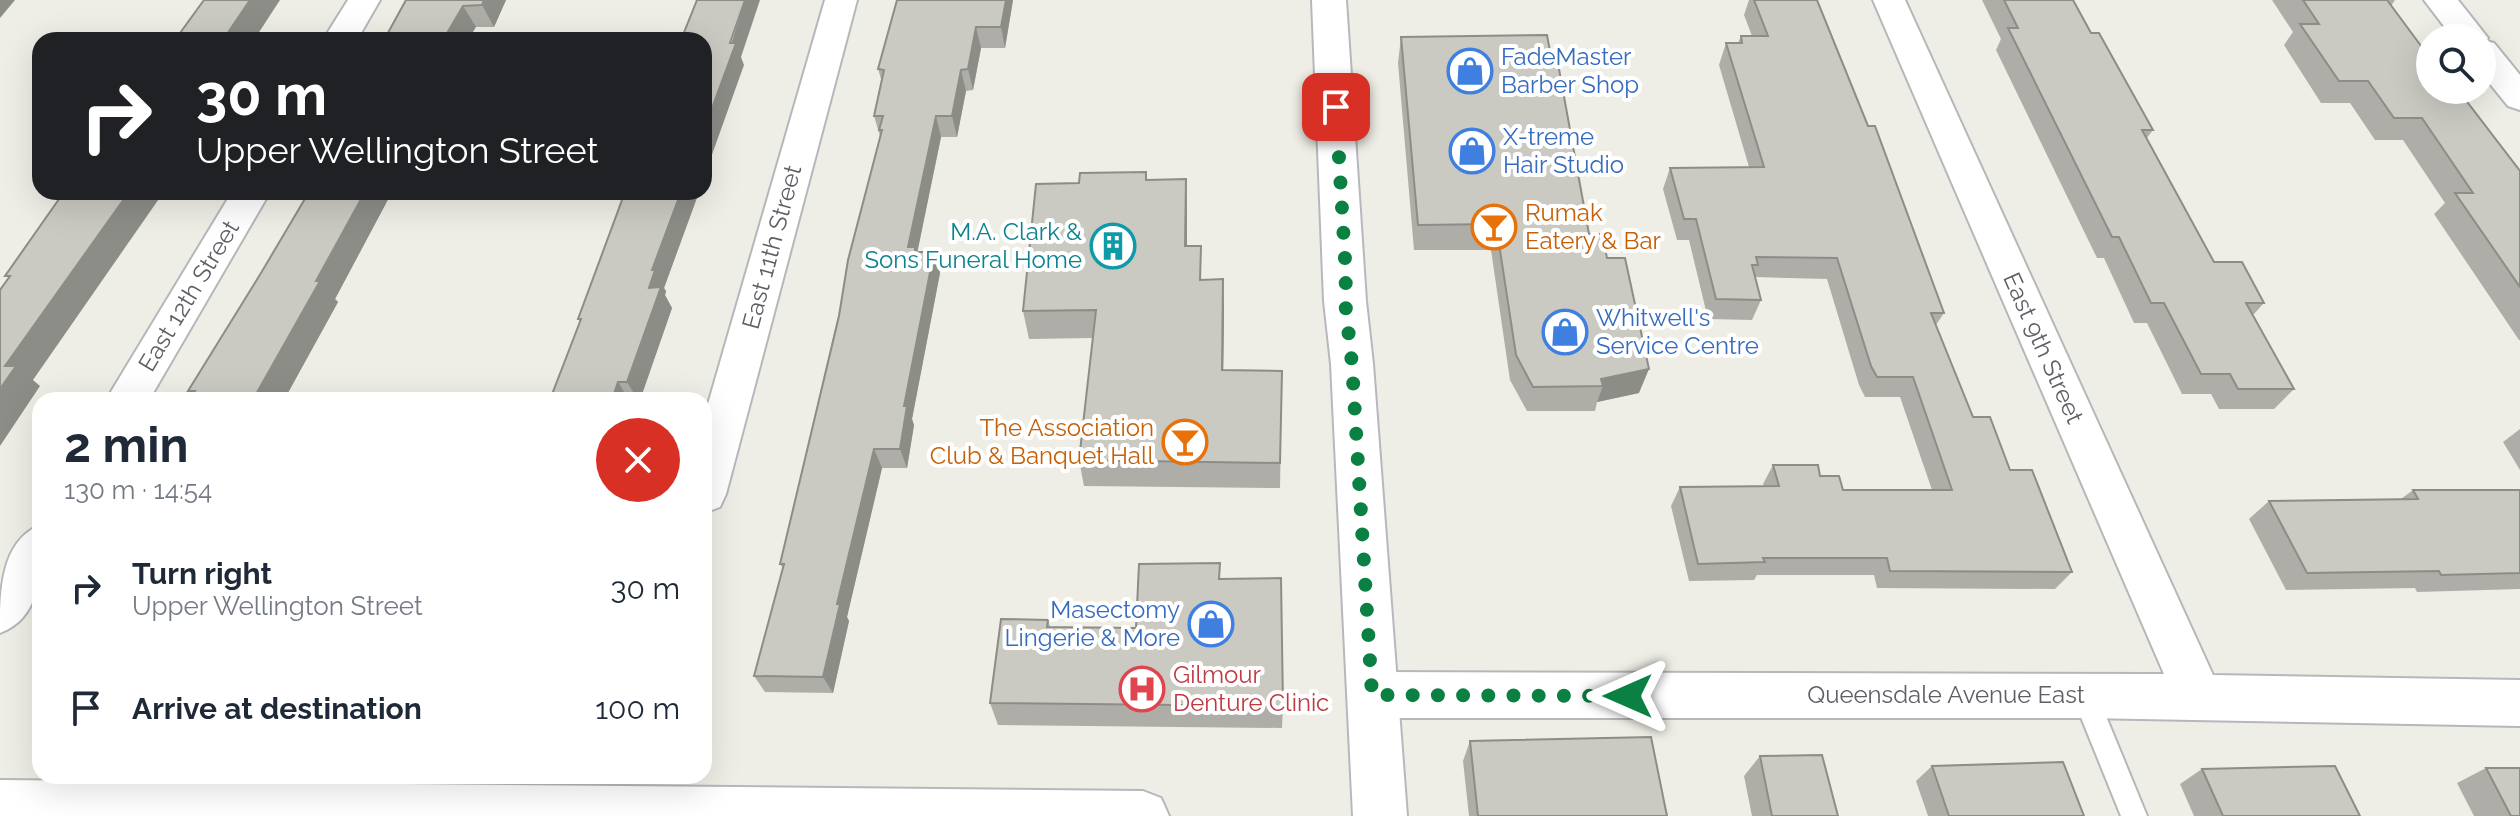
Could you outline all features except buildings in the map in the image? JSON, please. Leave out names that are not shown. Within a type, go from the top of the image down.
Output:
[{"type":"main road","points":[[1329,0],[1345,301],[1352,364],[1380,816]]},
{"type":"street","points":[[345,32],[364,0]]},
{"type":"street","name":"East 11th Street","points":[[712,465],[841,0]]},
{"type":"street","name":"East 9th Street","points":[[1889,0],[2198,696]]},
{"type":"street","points":[[2440,0],[2460,24]]},
{"type":"street","points":[[2496,68],[2520,98]]},
{"type":"street","name":"East 12th Street","points":[[132,392],[246,200]]},
{"type":"street","points":[[0,612],[32,558]]},
{"type":"street","name":"Queensdale Avenue East","points":[[1372,695],[2085,695],[2520,703]]},
{"type":"street","points":[[0,805],[621,794],[1143,816]]},
{"type":"lane","points":[[2085,695],[2134,816]]},
{"type":"place","name":"FadeMaster Barber Shop","points":[[1470,71]]},
{"type":"place","name":"X-treme Hair Studio","points":[[1472,151]]},
{"type":"place","name":"Rumak Eatery & Bar","points":[[1494,227]]},
{"type":"place","name":"M.A. Clark & Sons Funeral Home","points":[[1113,246]]},
{"type":"place","name":"Whitwell's Service Centre","points":[[1565,332]]},
{"type":"place","name":"The Association Club & Banquet Hall","points":[[1185,442]]},
{"type":"place","name":"Masectomy Lingerie & More","points":[[1211,624]]},
{"type":"place","name":"Gilmour Denture Clinic","points":[[1142,689]]},
{"type":"route","points":[[1336,107],[1345,301],[1352,364],[1372,695],[1628,696]]}]
